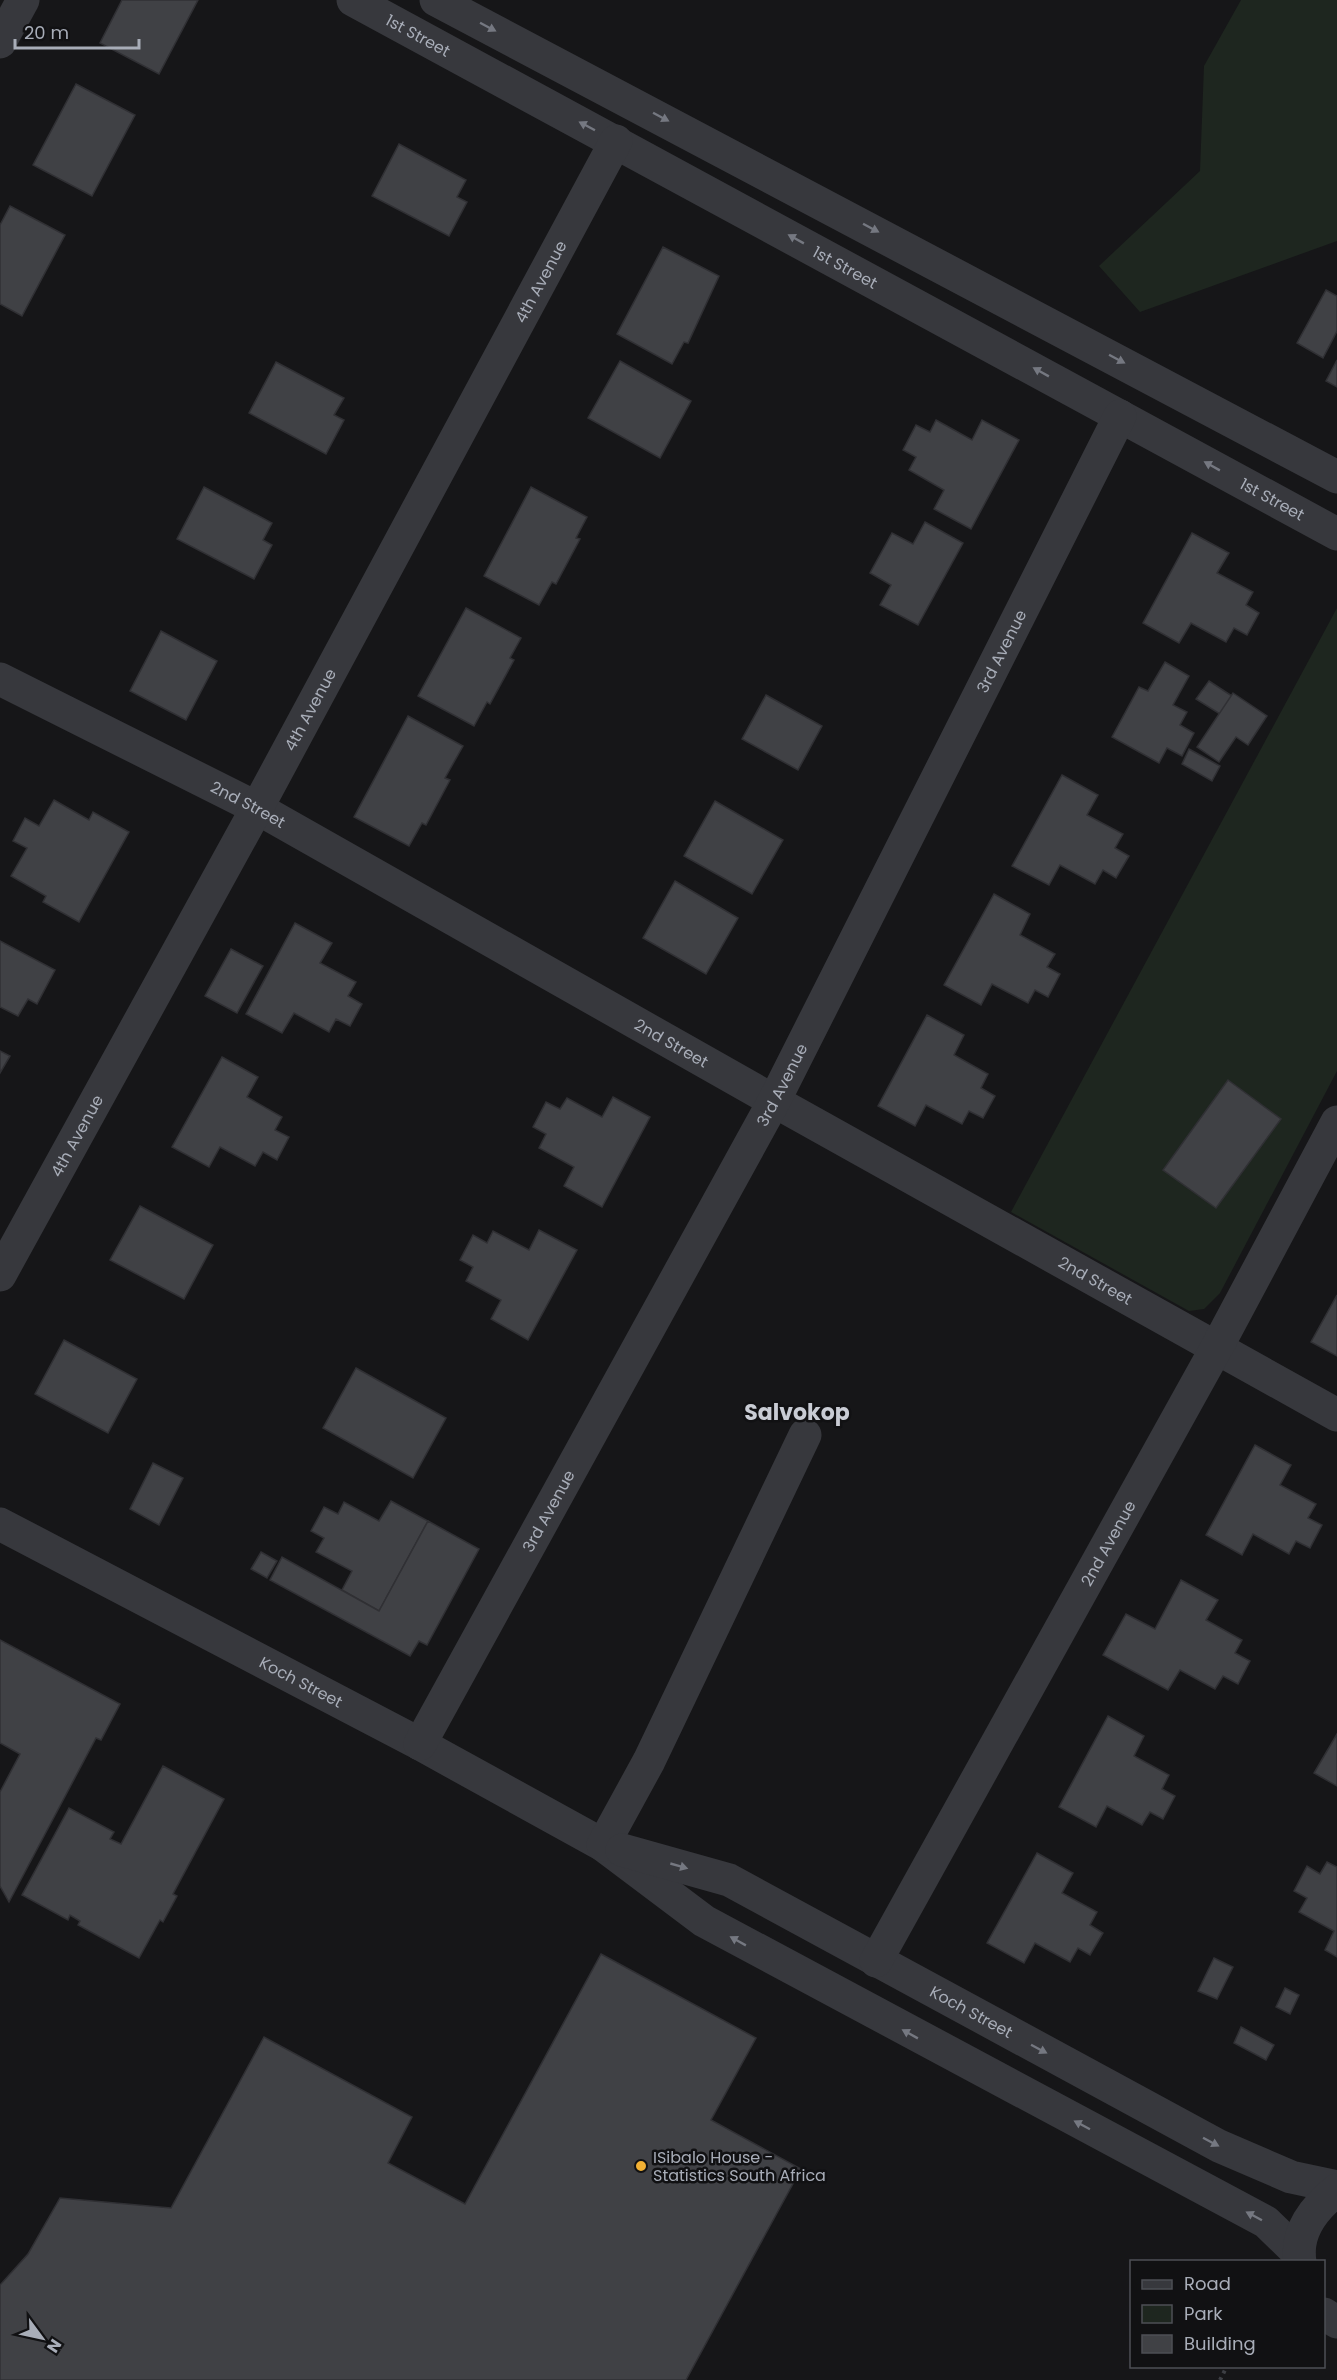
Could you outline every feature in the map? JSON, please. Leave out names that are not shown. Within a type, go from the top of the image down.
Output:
[{"type":"street","points":[[0,42],[23,0]]},
{"type":"street","name":"1st Street","points":[[353,0],[1337,534]]},
{"type":"street","points":[[436,0],[1337,477]]},
{"type":"street","name":"4th Avenue","points":[[0,1275],[257,808],[616,141]]},
{"type":"street","name":"3rd Avenue","points":[[420,1744],[774,1101],[1120,416]]},
{"type":"street","name":"2nd Street","points":[[0,679],[257,808],[774,1101],[1337,1414]]},
{"type":"street","name":"2nd Avenue","points":[[876,1961],[1217,1347],[1337,1122]]},
{"type":"street","points":[[603,1845],[649,1761],[805,1435]]},
{"type":"street","name":"Koch Street","points":[[0,1524],[420,1744],[603,1845],[704,1922],[1266,2222],[1299,2258]]},
{"type":"street","name":"Koch Street","points":[[603,1845],[729,1880],[1219,2146],[1291,2177],[1337,2188]]},
{"type":"street","points":[[1299,2258],[1304,2227],[1318,2204],[1337,2188]]},
{"type":"green space","points":[[1241,0],[1337,0],[1337,241],[1140,312],[1099,266],[1200,171],[1204,66]]},
{"type":"green space","points":[[1337,608],[1337,1071],[1220,1293],[1204,1309],[1189,1311],[1011,1212]]},
{"type":"building","points":[[122,0],[198,0],[159,74],[100,43]]},
{"type":"building","points":[[76,84],[135,115],[92,196],[33,165]]},
{"type":"building","points":[[399,144],[466,180],[457,197],[467,202],[449,236],[372,196]]},
{"type":"building","points":[[10,206],[65,235],[22,316],[0,304],[0,225]]},
{"type":"building","points":[[663,247],[719,276],[688,343],[684,342],[672,364],[617,334]]},
{"type":"building","points":[[1326,290],[1337,296],[1337,331],[1323,358],[1297,343]]},
{"type":"building","points":[[1337,360],[1337,387],[1326,381]]},
{"type":"building","points":[[620,361],[691,401],[660,458],[588,418]]},
{"type":"building","points":[[276,362],[344,398],[334,415],[344,420],[326,454],[249,413]]},
{"type":"building","points":[[936,420],[972,440],[982,420],[1019,440],[971,529],[934,509],[944,490],[909,470],[916,457],[903,450],[916,425],[930,432]]},
{"type":"building","points":[[204,487],[272,523],[263,540],[272,545],[254,579],[177,539]]},
{"type":"building","points":[[531,487],[587,517],[576,538],[580,539],[556,584],[552,582],[539,605],[484,576]]},
{"type":"building","points":[[925,522],[963,543],[918,625],[880,605],[891,585],[870,573],[892,533],[913,544]]},
{"type":"building","points":[[1192,533],[1229,553],[1217,573],[1253,592],[1246,605],[1259,613],[1247,635],[1234,628],[1226,642],[1191,623],[1179,643],[1143,623]]},
{"type":"building","points":[[466,608],[521,638],[510,658],[514,660],[490,704],[487,702],[474,726],[418,696]]},
{"type":"building","points":[[161,631],[217,661],[186,720],[130,691]]},
{"type":"building","points":[[1165,662],[1189,676],[1173,705],[1187,712],[1180,725],[1194,733],[1182,756],[1167,748],[1159,763],[1112,737],[1139,687],[1148,691]]},
{"type":"building","points":[[1209,681],[1232,696],[1220,714],[1196,699]]},
{"type":"building","points":[[1233,693],[1267,716],[1248,745],[1236,737],[1219,762],[1197,747]]},
{"type":"building","points":[[766,695],[822,726],[798,770],[742,739]]},
{"type":"building","points":[[408,716],[463,746],[445,778],[450,780],[426,825],[422,823],[409,846],[354,817]]},
{"type":"building","points":[[1189,749],[1220,766],[1212,781],[1182,764]]},
{"type":"building","points":[[1062,775],[1098,795],[1087,815],[1123,834],[1115,848],[1129,856],[1116,878],[1103,870],[1095,884],[1060,865],[1049,885],[1012,866]]},
{"type":"building","points":[[54,800],[89,820],[93,812],[129,832],[79,922],[43,902],[46,896],[11,876],[27,848],[13,841],[25,818],[39,826]]},
{"type":"building","points":[[715,801],[783,840],[752,894],[684,856]]},
{"type":"building","points":[[675,881],[738,918],[706,974],[643,938]]},
{"type":"building","points":[[994,894],[1030,914],[1020,935],[1055,954],[1047,967],[1060,974],[1048,997],[1035,990],[1028,1003],[992,984],[981,1005],[944,985]]},
{"type":"building","points":[[295,923],[332,943],[320,963],[356,982],[348,996],[362,1004],[350,1026],[336,1019],[329,1032],[294,1013],[282,1033],[246,1014]]},
{"type":"building","points":[[0,941],[55,970],[37,1004],[28,999],[18,1016],[0,1007]]},
{"type":"building","points":[[231,949],[263,966],[237,1013],[205,996]]},
{"type":"building","points":[[927,1015],[964,1035],[954,1055],[988,1074],[981,1088],[995,1096],[983,1118],[969,1111],[962,1124],[926,1105],[915,1126],[878,1106]]},
{"type":"building","points":[[0,1051],[10,1056],[0,1073]]},
{"type":"building","points":[[222,1057],[258,1077],[247,1097],[282,1117],[275,1130],[289,1137],[277,1160],[263,1152],[255,1166],[220,1147],[209,1167],[172,1147]]},
{"type":"building","points":[[1228,1080],[1281,1119],[1216,1208],[1163,1170]]},
{"type":"building","points":[[613,1097],[650,1117],[602,1207],[564,1186],[574,1167],[539,1148],[546,1134],[533,1127],[546,1102],[560,1109],[567,1098],[602,1117]]},
{"type":"building","points":[[140,1206],[213,1245],[184,1299],[110,1260]]},
{"type":"building","points":[[539,1230],[577,1250],[528,1340],[491,1319],[501,1300],[466,1281],[473,1267],[460,1260],[473,1235],[487,1243],[493,1231],[529,1250]]},
{"type":"building","points":[[1337,1295],[1337,1356],[1311,1342]]},
{"type":"building","points":[[64,1340],[137,1379],[108,1433],[35,1394]]},
{"type":"building","points":[[356,1368],[446,1418],[413,1478],[323,1428]]},
{"type":"building","points":[[1255,1445],[1291,1465],[1280,1485],[1316,1504],[1308,1518],[1322,1525],[1310,1548],[1296,1541],[1289,1554],[1253,1534],[1242,1555],[1206,1535]]},
{"type":"building","points":[[153,1463],[183,1478],[159,1525],[130,1509]]},
{"type":"building","points":[[391,1501],[428,1521],[379,1611],[342,1590],[352,1571],[316,1552],[324,1538],[311,1531],[324,1507],[338,1514],[344,1502],[379,1521]]},
{"type":"building","points":[[428,1521],[479,1549],[427,1645],[419,1641],[410,1656],[270,1580],[282,1557],[379,1611]]},
{"type":"building","points":[[261,1552],[277,1561],[267,1578],[251,1569]]},
{"type":"building","points":[[1181,1580],[1218,1600],[1206,1620],[1242,1640],[1235,1653],[1250,1661],[1238,1684],[1223,1676],[1215,1689],[1180,1670],[1168,1690],[1103,1655],[1126,1614],[1155,1629]]},
{"type":"building","points":[[0,1640],[120,1704],[101,1740],[96,1738],[9,1902],[0,1886],[0,1792],[20,1754],[0,1743]]},
{"type":"building","points":[[1108,1716],[1144,1736],[1134,1756],[1169,1775],[1162,1789],[1175,1796],[1163,1819],[1150,1812],[1142,1825],[1107,1806],[1096,1827],[1059,1807]]},
{"type":"building","points":[[1337,1734],[1337,1786],[1314,1773]]},
{"type":"building","points":[[163,1766],[224,1799],[173,1894],[177,1896],[163,1922],[160,1920],[139,1958],[78,1925],[80,1921],[70,1915],[68,1920],[22,1895],[69,1808],[114,1832],[110,1839],[121,1844]]},
{"type":"building","points":[[1037,1853],[1073,1873],[1062,1893],[1097,1912],[1090,1925],[1103,1933],[1090,1955],[1078,1948],[1070,1962],[1035,1943],[1024,1963],[987,1943]]},
{"type":"building","points":[[1327,1862],[1337,1867],[1337,1957],[1325,1950],[1334,1931],[1299,1912],[1307,1898],[1294,1891],[1307,1866],[1320,1874]]},
{"type":"building","name":"ISibalo House - Statistics South Africa","points":[[601,1954],[756,2038],[711,2120],[801,2169],[686,2380],[0,2380],[0,2285],[28,2254],[60,2198],[171,2208],[264,2037],[412,2117],[388,2163],[465,2204]]},
{"type":"building","points":[[1214,1958],[1233,1967],[1217,1999],[1198,1991]]},
{"type":"building","points":[[1285,1988],[1299,1995],[1290,2014],[1276,2007]]},
{"type":"building","points":[[1241,2027],[1274,2045],[1266,2060],[1234,2043]]},
{"type":"place","name":"ISibalo House - Statistics South Africa","points":[[641,2166]]},
{"type":"district","name":"Salvokop","points":[[797,1412]]}]
